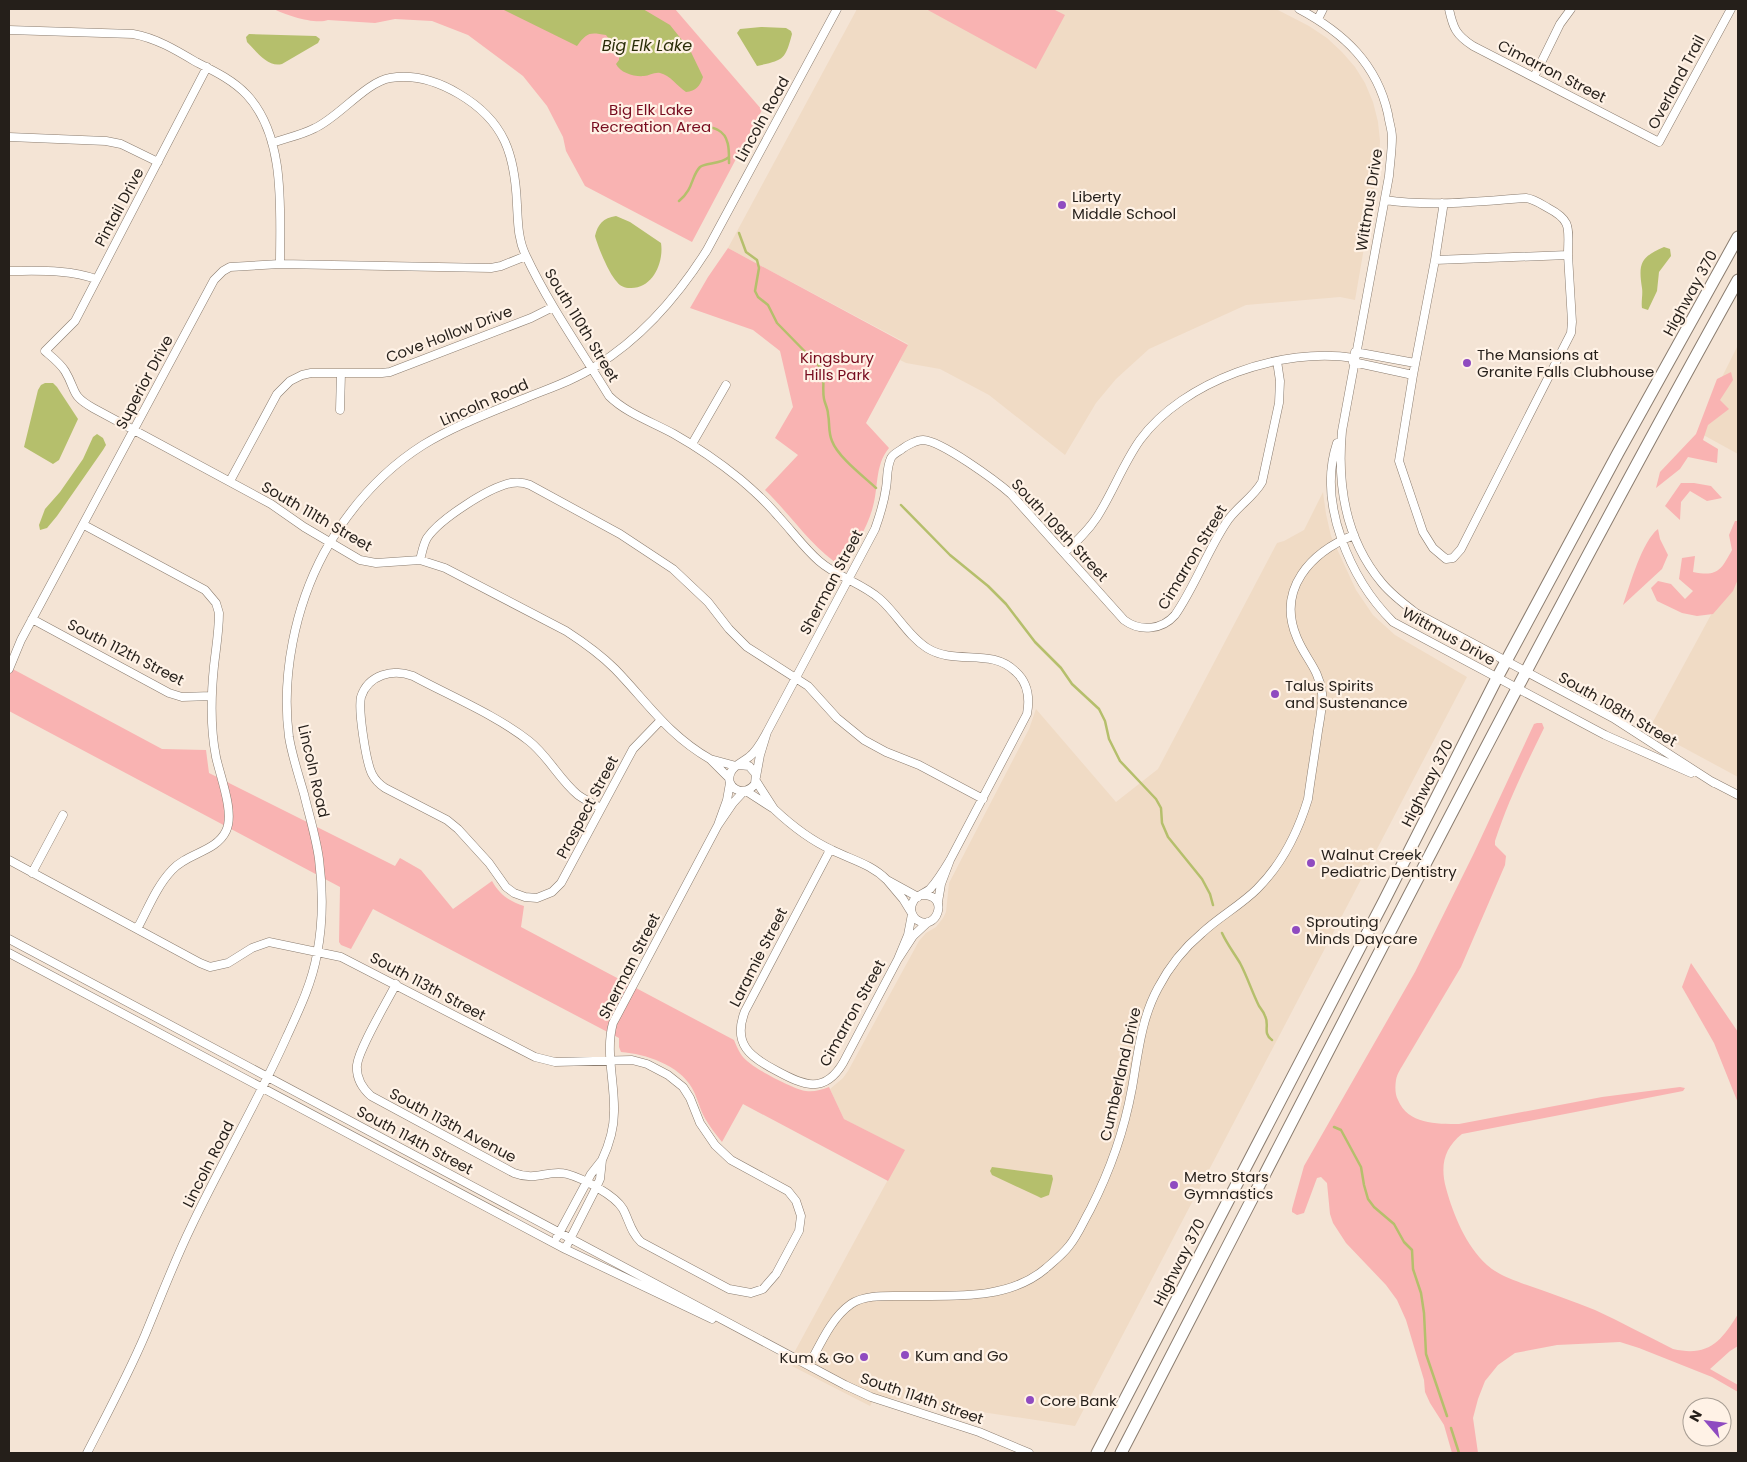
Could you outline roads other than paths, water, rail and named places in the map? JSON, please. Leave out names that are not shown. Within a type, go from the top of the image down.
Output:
[{"type":"highway","name":"Highway 370","points":[[1097,1453],[1384,902],[1497,678],[1618,453],[1738,237]]},
{"type":"highway","points":[[1121,1453],[1517,688],[1657,426],[1738,280]]},
{"type":"street","name":"Lincoln Road","points":[[87,1453],[123,1384],[191,1227],[263,1088],[302,1003],[318,952],[322,897],[319,857],[289,738],[288,678],[300,613],[315,571],[330,543],[345,521],[388,471],[423,446],[459,426],[560,385],[591,369],[619,351],[645,329],[667,306],[696,267],[837,9]]},
{"type":"street","name":"Wittmus Drive","points":[[1299,9],[1318,19],[1339,34],[1361,56],[1375,78],[1384,100],[1392,135],[1389,176],[1354,357],[1339,457],[1340,480],[1348,520],[1358,546],[1369,565],[1381,582],[1396,597],[1416,613],[1506,662]]},
{"type":"street","points":[[1318,19],[1323,9]]},
{"type":"street","name":"Cimarron Street","points":[[1448,9],[1452,25],[1461,38],[1473,46],[1660,142]]},
{"type":"street","points":[[1534,77],[1560,24],[1571,9]]},
{"type":"street","name":"Overland Trail","points":[[1660,142],[1731,9]]},
{"type":"street","points":[[9,30],[146,36],[228,79],[247,95],[263,117],[276,159],[280,212],[280,264],[492,268],[526,256],[518,232],[516,178],[512,157],[503,136],[489,117],[473,102],[437,83],[420,79],[389,78],[369,89],[315,129],[272,143]]},
{"type":"street","name":"Pintail Drive","points":[[45,351],[75,321],[207,68]]},
{"type":"street","points":[[9,137],[106,141],[121,144],[158,162]]},
{"type":"street","points":[[1385,200],[1408,203],[1442,203],[1526,198],[1532,199],[1559,213],[1565,219],[1567,226],[1571,333],[1461,549],[1453,558],[1446,559],[1433,548],[1422,532],[1399,461],[1415,363],[1435,260],[1443,208],[1442,203]]},
{"type":"street","points":[[1435,260],[1568,255]]},
{"type":"street","name":"South 110th Street","points":[[526,256],[553,307],[608,396],[615,402],[692,444],[748,486],[778,515],[813,555],[827,567],[864,587],[882,600],[915,638],[930,650],[954,658],[989,657],[1000,660],[1013,668],[1021,676],[1029,699],[1027,714],[983,798]]},
{"type":"street","name":"Superior Drive","points":[[9,669],[32,619],[214,280],[230,267],[280,264]]},
{"type":"street","points":[[9,271],[65,272],[82,274],[96,279]]},
{"type":"street","name":"Cove Hollow Drive","points":[[230,481],[277,394],[286,384],[298,376],[307,373],[382,374],[390,372],[531,318],[553,307]]},
{"type":"street","name":"South 111th Street","points":[[45,351],[65,371],[75,395],[81,401],[271,504],[330,543],[355,557],[368,562],[380,563],[420,560],[445,568],[549,621],[582,641],[614,668],[680,739],[710,758],[730,780]]},
{"type":"street","points":[[1064,553],[1084,534],[1094,521],[1136,446],[1148,430],[1165,413],[1187,397],[1230,375],[1248,368],[1277,361],[1335,356],[1415,363]]},
{"type":"street","points":[[1354,357],[1413,375]]},
{"type":"street","name":"Cimarron Street","points":[[1161,625],[1170,620],[1178,610],[1228,520],[1240,505],[1256,491],[1262,482],[1279,403],[1280,381],[1277,361]]},
{"type":"street","points":[[340,410],[341,373]]},
{"type":"street","points":[[692,444],[726,386]]},
{"type":"street","name":"Wittmus Drive","points":[[1342,431],[1332,458],[1330,479],[1332,506],[1342,540],[1358,573],[1379,607],[1393,622],[1517,688]]},
{"type":"street","name":"South 109th Street","points":[[907,445],[923,440],[939,446],[995,480],[1011,494],[1127,622],[1142,628],[1161,625]]},
{"type":"street","name":"Sherman Street","points":[[738,765],[754,752],[767,732],[875,529],[881,514],[887,486],[887,468],[892,456],[907,445]]},
{"type":"street","points":[[420,560],[424,544],[430,534],[459,510],[503,486],[516,482],[527,483],[609,527],[659,559],[698,592],[747,647],[814,691],[837,718],[864,740],[886,752],[919,765],[983,798],[950,860],[934,883],[913,901],[912,913]]},
{"type":"street","points":[[84,525],[205,590],[216,603],[219,623],[211,696],[216,755],[229,814],[227,829],[221,839],[179,863],[172,870],[162,882],[137,929]]},
{"type":"street","name":"Cumberland Drive","points":[[809,1365],[838,1317],[852,1303],[872,1297],[974,1294],[1010,1288],[1042,1271],[1069,1246],[1109,1171],[1121,1138],[1126,1122],[1137,1052],[1145,1019],[1158,988],[1188,946],[1201,933],[1256,890],[1270,874],[1285,853],[1303,815],[1308,799],[1322,694],[1315,668],[1294,632],[1291,619],[1293,594],[1297,582],[1320,553],[1354,535]]},
{"type":"street","name":"South 112th Street","points":[[32,619],[170,693],[182,697],[211,696]]},
{"type":"street","name":"South 108th Street","points":[[1506,662],[1613,718],[1714,783]]},
{"type":"street","name":"Prospect Street","points":[[601,808],[574,792],[539,750],[518,733],[412,676],[401,672],[386,673],[374,680],[364,691],[361,698],[360,713],[370,768],[376,780],[385,788],[451,823],[489,863],[506,887],[518,895],[533,898],[548,894],[561,883],[633,749],[661,720]]},
{"type":"street","name":"South 108th Street","points":[[1517,688],[1605,735],[1738,795]]},
{"type":"street","name":"Sherman Street","points":[[756,779],[760,755],[767,732]]},
{"type":"street","name":"South 111th Street","points":[[710,758],[738,765]]},
{"type":"street","points":[[774,809],[756,779],[754,770],[750,766],[738,765],[731,770],[730,780],[736,790],[745,791],[774,809],[800,832],[830,850],[869,866],[887,880],[920,896],[932,896],[938,902]]},
{"type":"street","points":[[745,791],[753,787],[756,779]]},
{"type":"street","name":"Sherman Street","points":[[718,825],[729,794],[730,780]]},
{"type":"street","name":"Sherman Street","points":[[554,1243],[586,1183],[602,1160],[611,1136],[614,1113],[611,1036],[617,1015],[718,825],[733,803],[745,791]]},
{"type":"street","points":[[32,873],[62,815]]},
{"type":"street","name":"Laramie Street","points":[[773,1069],[756,1060],[745,1048],[740,1034],[742,1019],[830,850]]},
{"type":"street","name":"South 113th Street","points":[[9,860],[210,967],[228,963],[252,948],[268,942],[341,957],[535,1058],[555,1062],[632,1060],[642,1062],[675,1079],[687,1093],[705,1131],[721,1150],[738,1164],[788,1191],[799,1208],[801,1216],[799,1231],[776,1274],[763,1289],[745,1293]]},
{"type":"street","points":[[887,880],[920,922],[928,922],[934,920],[938,914],[941,884],[950,860]]},
{"type":"street","name":"Cimarron Street","points":[[773,1069],[805,1084],[823,1082],[835,1075],[898,958],[908,935],[912,913]]},
{"type":"street","name":"Cimarron Street","points":[[898,958],[914,936],[928,922]]},
{"type":"street","name":"South 114th Street","points":[[9,939],[845,1385],[871,1397],[979,1432],[1029,1453]]},
{"type":"street","name":"South 114th Street","points":[[9,953],[565,1249],[809,1365]]},
{"type":"street","name":"South 113th Avenue","points":[[396,984],[357,1062],[358,1074],[363,1087],[376,1099],[514,1173],[533,1177],[560,1173],[573,1176],[596,1188],[612,1197],[620,1205],[631,1230],[642,1242],[729,1289],[745,1293]]},
{"type":"street","name":"Sherman Street","points":[[565,1249],[600,1179],[602,1160]]},
{"type":"water","name":"Big Elk Lake","points":[[502,9],[643,9],[670,25],[690,50],[703,77],[697,88],[686,92],[664,74],[656,73],[640,76],[628,74],[616,64],[619,60],[619,54],[606,35],[589,34],[577,46]]},
{"type":"water","points":[[761,27],[786,28],[792,34],[787,50],[782,58],[757,66],[737,33],[740,29]]},
{"type":"water","points":[[249,34],[316,36],[320,39],[318,43],[277,65],[263,58],[247,42],[246,37]]},
{"type":"water","points":[[616,216],[630,222],[661,243],[659,266],[651,279],[638,287],[626,288],[618,283],[607,267],[596,241],[595,236],[598,228],[604,220]]},
{"type":"water","points":[[1664,247],[1670,249],[1671,256],[1659,272],[1657,291],[1648,310],[1642,308],[1641,267],[1650,254]]},
{"type":"water","points":[[45,383],[53,383],[57,387],[78,419],[59,460],[53,464],[24,447],[38,390]]},
{"type":"water","points":[[97,434],[103,438],[106,445],[57,516],[47,528],[40,530],[39,525],[45,509],[60,492],[83,459],[93,437]]},
{"type":"water","points":[[992,1167],[1052,1175],[1053,1179],[1049,1195],[1041,1198],[992,1175],[990,1171]]},
{"type":"waterway","points":[[702,126],[716,129],[725,136],[728,145],[729,163]]},
{"type":"waterway","points":[[679,201],[687,192],[700,167],[725,160],[729,157]]},
{"type":"waterway","points":[[739,233],[746,252],[757,260],[759,268],[755,291],[758,297],[768,305],[777,323],[822,369],[824,399],[828,412],[830,434],[835,447],[851,466],[876,488]]},
{"type":"waterway","points":[[901,505],[950,555],[988,586],[1006,604],[1035,642],[1061,668],[1072,684],[1099,709],[1105,721],[1109,739],[1120,761],[1156,799],[1161,808],[1162,823],[1168,837],[1202,879],[1210,894],[1213,905]]},
{"type":"waterway","points":[[1222,933],[1240,963],[1264,1013],[1267,1035],[1272,1040]]},
{"type":"waterway","points":[[1334,1127],[1341,1130],[1361,1167],[1368,1199],[1374,1207],[1394,1224],[1404,1242],[1412,1250],[1413,1269],[1421,1293],[1424,1313],[1426,1354],[1447,1416]]},
{"type":"waterway","points":[[1451,1428],[1459,1453]]},
{"type":"place","name":"Liberty Middle School","points":[[1062,205]]},
{"type":"place","name":"The Mansions at Granite Falls Clubhouse","points":[[1467,363]]},
{"type":"place","name":"Talus Spirits and Sustenance","points":[[1275,694]]},
{"type":"place","name":"Walnut Creek Pediatric Dentistry","points":[[1311,863]]},
{"type":"place","name":"Sprouting Minds Daycare","points":[[1296,930]]},
{"type":"place","name":"Metro Stars Gymnastics","points":[[1174,1185]]},
{"type":"place","name":"Kum and Go","points":[[905,1355]]},
{"type":"place","name":"Kum & Go","points":[[864,1357]]},
{"type":"place","name":"Core Bank","points":[[1030,1400]]},
{"type":"park label","name":"Big Elk Lake Recreation Area","points":[[651,118]]},
{"type":"park label","name":"Kingsbury Hills Park","points":[[837,366]]}]
